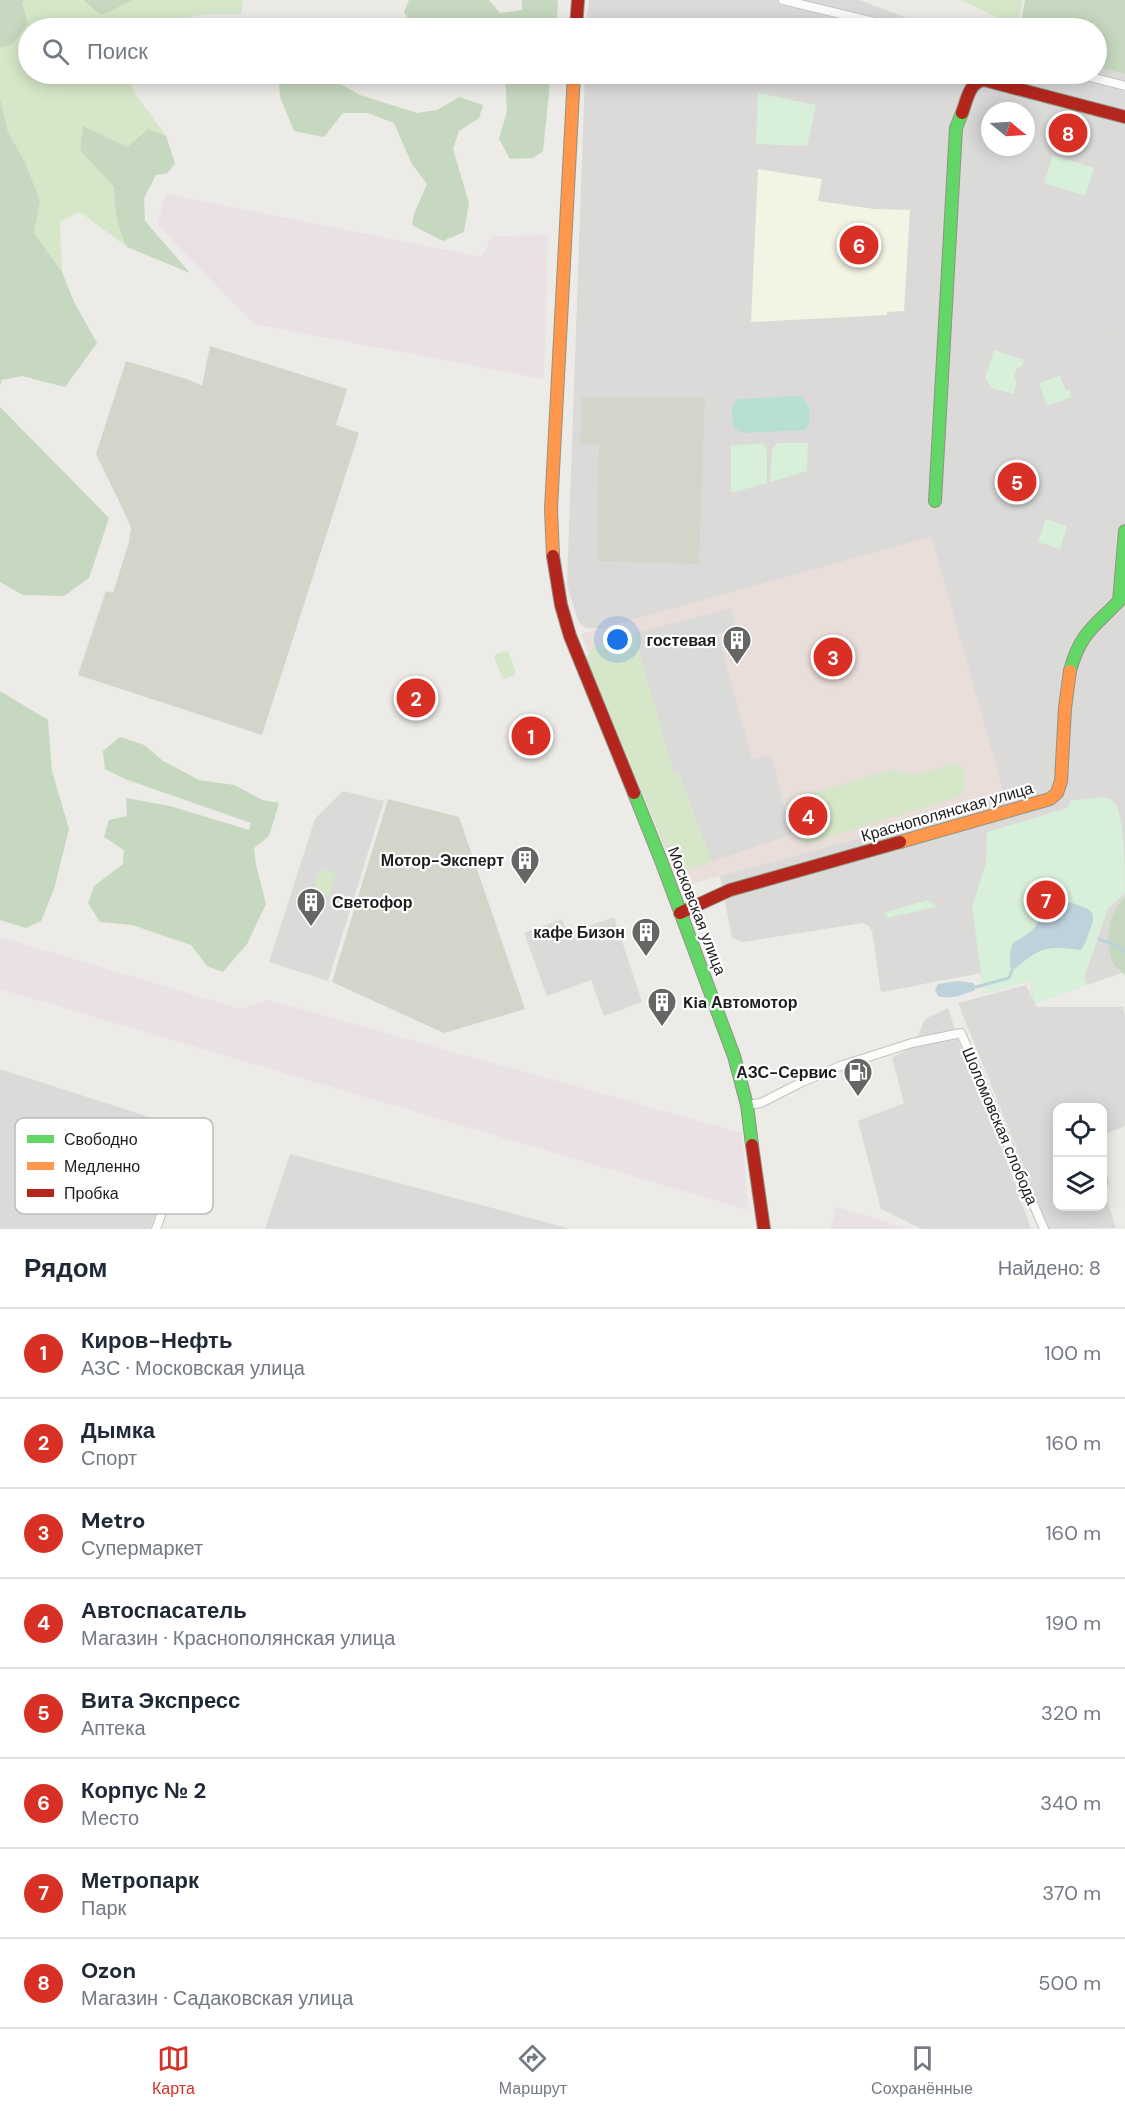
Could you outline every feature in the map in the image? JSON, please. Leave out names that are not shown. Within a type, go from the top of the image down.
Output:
[{"type":"street","points":[[577,18],[578,0]]},
{"type":"street","points":[[783,0],[858,18]]},
{"type":"street","points":[[1107,81],[1125,86]]},
{"type":"street","name":"Московская улица","points":[[573,84],[551,509],[554,572],[562,615],[734,1056],[747,1105],[764,1229]]},
{"type":"street","points":[[935,501],[956,128],[974,84]]},
{"type":"street","points":[[999,84],[1125,117]]},
{"type":"street","name":"Краснополянская улица","points":[[680,913],[730,890],[1050,799],[1057,793],[1061,781],[1070,670],[1080,641],[1094,623],[1119,601],[1125,531]]},
{"type":"street","name":"Шоломовская слобода","points":[[747,1105],[761,1103],[802,1082],[843,1065],[912,1043],[961,1033],[1044,1229]]},
{"type":"street","points":[[156,1229],[161,1214]]},
{"type":"shaded area","points":[[589,0],[859,0],[907,18],[587,18]]},
{"type":"shaded area","points":[[1107,69],[1125,74],[1125,972],[1035,1003],[1037,1007],[1123,1007],[1125,1016],[1125,1126],[1107,1133],[1107,1103],[1053,1103],[1053,1211],[1107,1211],[1107,1200],[1116,1228],[1049,1229],[958,1003],[1026,985],[1034,1001],[1029,981],[984,994],[981,973],[881,992],[872,931],[863,923],[743,942],[732,938],[720,876],[1005,798],[931,537],[601,629],[587,628],[581,625],[567,585],[585,84],[1107,84]]},
{"type":"shaded area","points":[[760,84],[764,84],[827,98],[812,167],[803,165],[816,105],[758,93]]},
{"type":"shaded area","points":[[1010,84],[1039,84],[1124,105],[1125,113]]},
{"type":"shaded area","points":[[832,101],[875,110],[871,125],[828,116]]},
{"type":"shaded area","points":[[931,122],[938,123],[932,212],[925,212]]},
{"type":"shaded area","points":[[828,124],[870,134],[867,147],[824,136]]},
{"type":"shaded area","points":[[965,134],[981,139],[981,156],[993,156],[990,218],[962,209]]},
{"type":"shaded area","points":[[823,144],[865,155],[862,168],[819,157]]},
{"type":"shaded area","points":[[1035,148],[1050,153],[1044,172],[1025,166],[1028,156],[1035,156]]},
{"type":"shaded area","points":[[758,169],[822,179],[818,200],[875,209],[910,210],[904,311],[887,312],[887,315],[751,322]]},
{"type":"shaded area","points":[[1097,169],[1125,178],[1125,208],[1089,197]]},
{"type":"shaded area","points":[[824,173],[860,178],[858,191],[822,186]]},
{"type":"shaded area","points":[[867,180],[913,192],[912,198],[901,196],[899,202],[864,193]]},
{"type":"shaded area","points":[[820,193],[881,202],[879,209],[875,209],[818,201]]},
{"type":"shaded area","points":[[166,194],[482,257],[492,236],[548,235],[544,379],[254,324],[157,224]]},
{"type":"shaded area","points":[[978,282],[1098,320],[1100,325],[1120,331],[1124,337],[1104,331],[1101,326],[971,285]]},
{"type":"shaded area","points":[[979,305],[1004,313],[983,379],[959,371]]},
{"type":"shaded area","points":[[895,316],[895,322],[722,336],[722,330]]},
{"type":"shaded area","points":[[210,346],[347,389],[336,425],[359,433],[262,735],[78,675],[106,591],[113,593],[129,542],[131,528],[96,454],[126,361],[190,380],[202,386]]},
{"type":"shaded area","points":[[1083,378],[1125,391],[1119,414],[1076,401]]},
{"type":"shaded area","points":[[869,380],[876,380],[873,453],[866,453]]},
{"type":"shaded area","points":[[831,383],[844,384],[841,469],[827,468]]},
{"type":"shaded area","points":[[805,384],[806,390],[730,396],[730,390]]},
{"type":"shaded area","points":[[849,387],[863,388],[859,464],[845,464]]},
{"type":"shaded area","points":[[818,388],[825,389],[821,478],[814,478]]},
{"type":"shaded area","points":[[582,397],[705,397],[699,564],[597,561],[599,445],[580,444]]},
{"type":"shaded area","points":[[953,437],[1017,458],[1012,464],[958,446]]},
{"type":"shaded area","points":[[900,473],[914,519],[901,523],[887,477]]},
{"type":"shaded area","points":[[862,478],[864,484],[733,519],[732,513]]},
{"type":"shaded area","points":[[807,480],[808,486],[730,506],[728,500]]},
{"type":"shaded area","points":[[974,506],[995,513],[984,549],[963,543]]},
{"type":"shaded area","points":[[1072,526],[1113,538],[1106,561],[1065,548]]},
{"type":"shaded area","points":[[924,529],[926,535],[732,589],[731,583]]},
{"type":"shaded area","points":[[931,537],[1005,798],[680,887],[581,634]]},
{"type":"shaded area","points":[[973,584],[1090,621],[1075,637],[1066,656],[1062,683],[1057,768],[1052,788],[1045,761],[1022,767]]},
{"type":"shaded area","points":[[731,608],[737,629],[718,634],[752,759],[771,755],[792,834],[712,862],[679,774],[674,775],[637,644],[640,639],[636,633]]},
{"type":"shaded area","points":[[1078,718],[1085,719],[1079,786],[1072,785]]},
{"type":"shaded area","points":[[1105,723],[1113,724],[1107,786],[1100,786]]},
{"type":"shaded area","points":[[1093,724],[1100,724],[1095,787],[1087,786]]},
{"type":"shaded area","points":[[343,791],[384,801],[328,981],[269,962],[315,819]]},
{"type":"shaded area","points":[[388,799],[459,817],[525,1009],[444,1033],[332,982]]},
{"type":"shaded area","points":[[962,832],[963,838],[860,866],[858,861]]},
{"type":"shaded area","points":[[834,867],[836,873],[758,894],[757,889]]},
{"type":"shaded area","points":[[852,871],[866,917],[848,915],[840,917],[836,902],[753,925],[745,902]]},
{"type":"shaded area","points":[[614,917],[642,1002],[604,1016],[591,980],[547,996],[524,933],[562,919],[568,933]]},
{"type":"shaded area","points":[[0,937],[241,1009],[268,1000],[742,1133],[748,1210],[0,989]]},
{"type":"shaded area","points":[[978,945],[982,973],[955,978],[954,974],[975,969],[972,953],[956,956],[955,950]]},
{"type":"shaded area","points":[[885,969],[888,984],[919,979],[920,985],[881,992],[878,970]]},
{"type":"shaded area","points":[[948,1008],[965,1061],[1000,1142],[1031,1229],[922,1229],[881,1209],[858,1121],[904,1103],[892,1058],[914,1046],[925,1019]]},
{"type":"shaded area","points":[[0,1069],[152,1118],[15,1118],[15,1214],[156,1214],[150,1229],[0,1229]]},
{"type":"shaded area","points":[[290,1154],[571,1229],[265,1229]]},
{"type":"shaded area","points":[[837,1207],[910,1229],[830,1229]]},
{"type":"green space","points":[[0,0],[24,0],[22,3],[26,18],[18,18],[18,37],[13,44],[0,48]]},
{"type":"green space","points":[[24,0],[83,0],[101,15],[134,0],[243,0],[241,14],[207,14],[183,18],[19,18]]},
{"type":"green space","points":[[83,0],[134,0],[101,15]]},
{"type":"green space","points":[[409,0],[489,0],[500,13],[522,10],[522,0],[557,0],[558,4],[557,18],[408,18],[404,12]]},
{"type":"green space","points":[[961,0],[1023,0],[1019,18],[998,18]]},
{"type":"green space","points":[[1025,0],[1125,0],[1125,74],[1107,69],[1107,18],[1022,18]]},
{"type":"green space","points":[[18,21],[18,84],[131,84],[136,95],[166,136],[148,129],[127,147],[83,127],[80,150],[114,187],[117,218],[127,247],[80,212],[60,222],[62,272],[34,233],[40,201],[26,164],[8,132],[0,98],[0,48],[13,44]]},
{"type":"green space","points":[[279,84],[340,84],[360,95],[417,113],[437,110],[459,97],[483,105],[479,118],[459,131],[453,149],[469,203],[464,232],[443,241],[412,225],[414,214],[427,184],[412,164],[394,123],[368,113],[343,113],[324,137],[294,131],[280,97]]},
{"type":"green space","points":[[506,84],[550,84],[543,151],[533,158],[510,159],[499,139],[507,111]]},
{"type":"green space","points":[[758,93],[816,105],[807,146],[756,144]]},
{"type":"green space","points":[[0,98],[8,132],[26,164],[40,201],[34,233],[62,272],[74,302],[97,343],[65,387],[22,376],[2,380],[0,386]]},
{"type":"green space","points":[[83,126],[127,147],[148,129],[166,136],[175,163],[168,173],[156,175],[144,198],[145,221],[190,273],[127,247],[117,218],[114,187],[80,150]]},
{"type":"green space","points":[[1053,155],[1094,168],[1085,196],[1044,183]]},
{"type":"green space","points":[[994,350],[1024,360],[1022,366],[1017,368],[1014,377],[1017,382],[1013,394],[992,388],[985,378]]},
{"type":"green space","points":[[1060,376],[1066,391],[1070,390],[1072,397],[1047,406],[1039,383]]},
{"type":"green space","points":[[800,396],[807,403],[810,412],[808,426],[805,430],[744,433],[735,429],[732,412],[738,399]]},
{"type":"green space","points":[[0,407],[109,518],[89,578],[64,596],[23,595],[0,582]]},
{"type":"green space","points":[[778,443],[808,443],[807,471],[770,482],[772,449]]},
{"type":"green space","points":[[763,444],[767,449],[767,483],[731,493],[731,445]]},
{"type":"green space","points":[[1046,519],[1067,526],[1060,549],[1038,542]]},
{"type":"green space","points":[[636,633],[640,639],[637,644],[674,774],[679,774],[712,862],[676,873],[586,658],[594,647]]},
{"type":"green space","points":[[506,651],[516,672],[513,676],[503,679],[494,657]]},
{"type":"green space","points":[[0,691],[48,720],[52,771],[69,829],[54,889],[41,921],[26,928],[0,920]]},
{"type":"green space","points":[[120,737],[144,745],[163,761],[199,780],[234,785],[263,800],[279,803],[269,836],[254,848],[266,904],[247,944],[223,972],[207,966],[191,945],[132,925],[100,922],[88,903],[94,886],[123,864],[124,850],[104,837],[109,820],[127,816],[126,798],[170,806],[249,830],[251,823],[125,779],[105,769],[103,751]]},
{"type":"green space","points":[[956,763],[963,767],[966,786],[959,797],[803,845],[802,840],[807,834],[802,813],[794,811],[793,805],[801,796],[891,770],[915,775]]},
{"type":"green space","points":[[1102,797],[1115,803],[1121,821],[1125,893],[1108,909],[1084,978],[1087,985],[1035,1003],[1029,981],[984,994],[972,907],[986,863],[987,832],[1067,808],[1070,801]]},
{"type":"green space","points":[[323,869],[336,872],[329,896],[319,893],[315,887],[317,875]]},
{"type":"green space","points":[[1125,898],[1125,975],[1112,961],[1109,936],[1115,911]]},
{"type":"green space","points":[[928,900],[937,907],[886,918],[885,912]]},
{"type":"water","points":[[1056,899],[1081,906],[1092,913],[1092,923],[1081,950],[1045,949],[1015,969],[1010,967],[1011,949],[1015,941],[1035,927],[1048,901]]},
{"type":"water","points":[[958,981],[974,983],[975,990],[952,997],[938,996],[935,990],[938,984]]},
{"type":"waterway","points":[[1099,939],[1122,948],[1125,953]]},
{"type":"waterway","points":[[976,987],[1009,978],[1013,968]]},
{"type":"traffic: fast","points":[[935,501],[956,128],[962,113]]},
{"type":"traffic: fast","points":[[1070,671],[1083,639],[1119,601],[1125,531]]},
{"type":"traffic: fast","points":[[634,793],[734,1056],[747,1105],[752,1145]]},
{"type":"traffic: slow","points":[[553,556],[551,509],[573,84]]},
{"type":"traffic: slow","points":[[900,842],[1050,799],[1057,793],[1061,781],[1065,708],[1070,671]]},
{"type":"traffic: jam","points":[[577,18],[578,0]]},
{"type":"traffic: jam","points":[[962,113],[967,97],[975,84]]},
{"type":"traffic: jam","points":[[999,84],[1125,117]]},
{"type":"traffic: jam","points":[[553,556],[561,605],[570,636],[634,793]]},
{"type":"traffic: jam","points":[[680,913],[730,890],[900,842]]},
{"type":"traffic: jam","points":[[752,1145],[764,1229]]},
{"type":"place","name":"Ozon","points":[[1068,133]]},
{"type":"place","name":"Корпус № 2","points":[[859,245]]},
{"type":"place","name":"Вита Экспресс","points":[[1017,482]]},
{"type":"place","name":"Metro","points":[[833,657]]},
{"type":"place","name":"гостевая","points":[[737,666]]},
{"type":"place","name":"Дымка","points":[[416,698]]},
{"type":"place","name":"Киров-Нефть","points":[[531,736]]},
{"type":"place","name":"Автоспасатель","points":[[808,816]]},
{"type":"place","name":"Мотор-Эксперт","points":[[525,886]]},
{"type":"place","name":"Метропарк","points":[[1046,900]]},
{"type":"place","name":"Светофор","points":[[311,928]]},
{"type":"place","name":"кафе Бизон","points":[[646,958]]},
{"type":"place","name":"Kia Автомотор","points":[[662,1028]]},
{"type":"place","name":"АЗС-Сервис","points":[[858,1098]]}]
